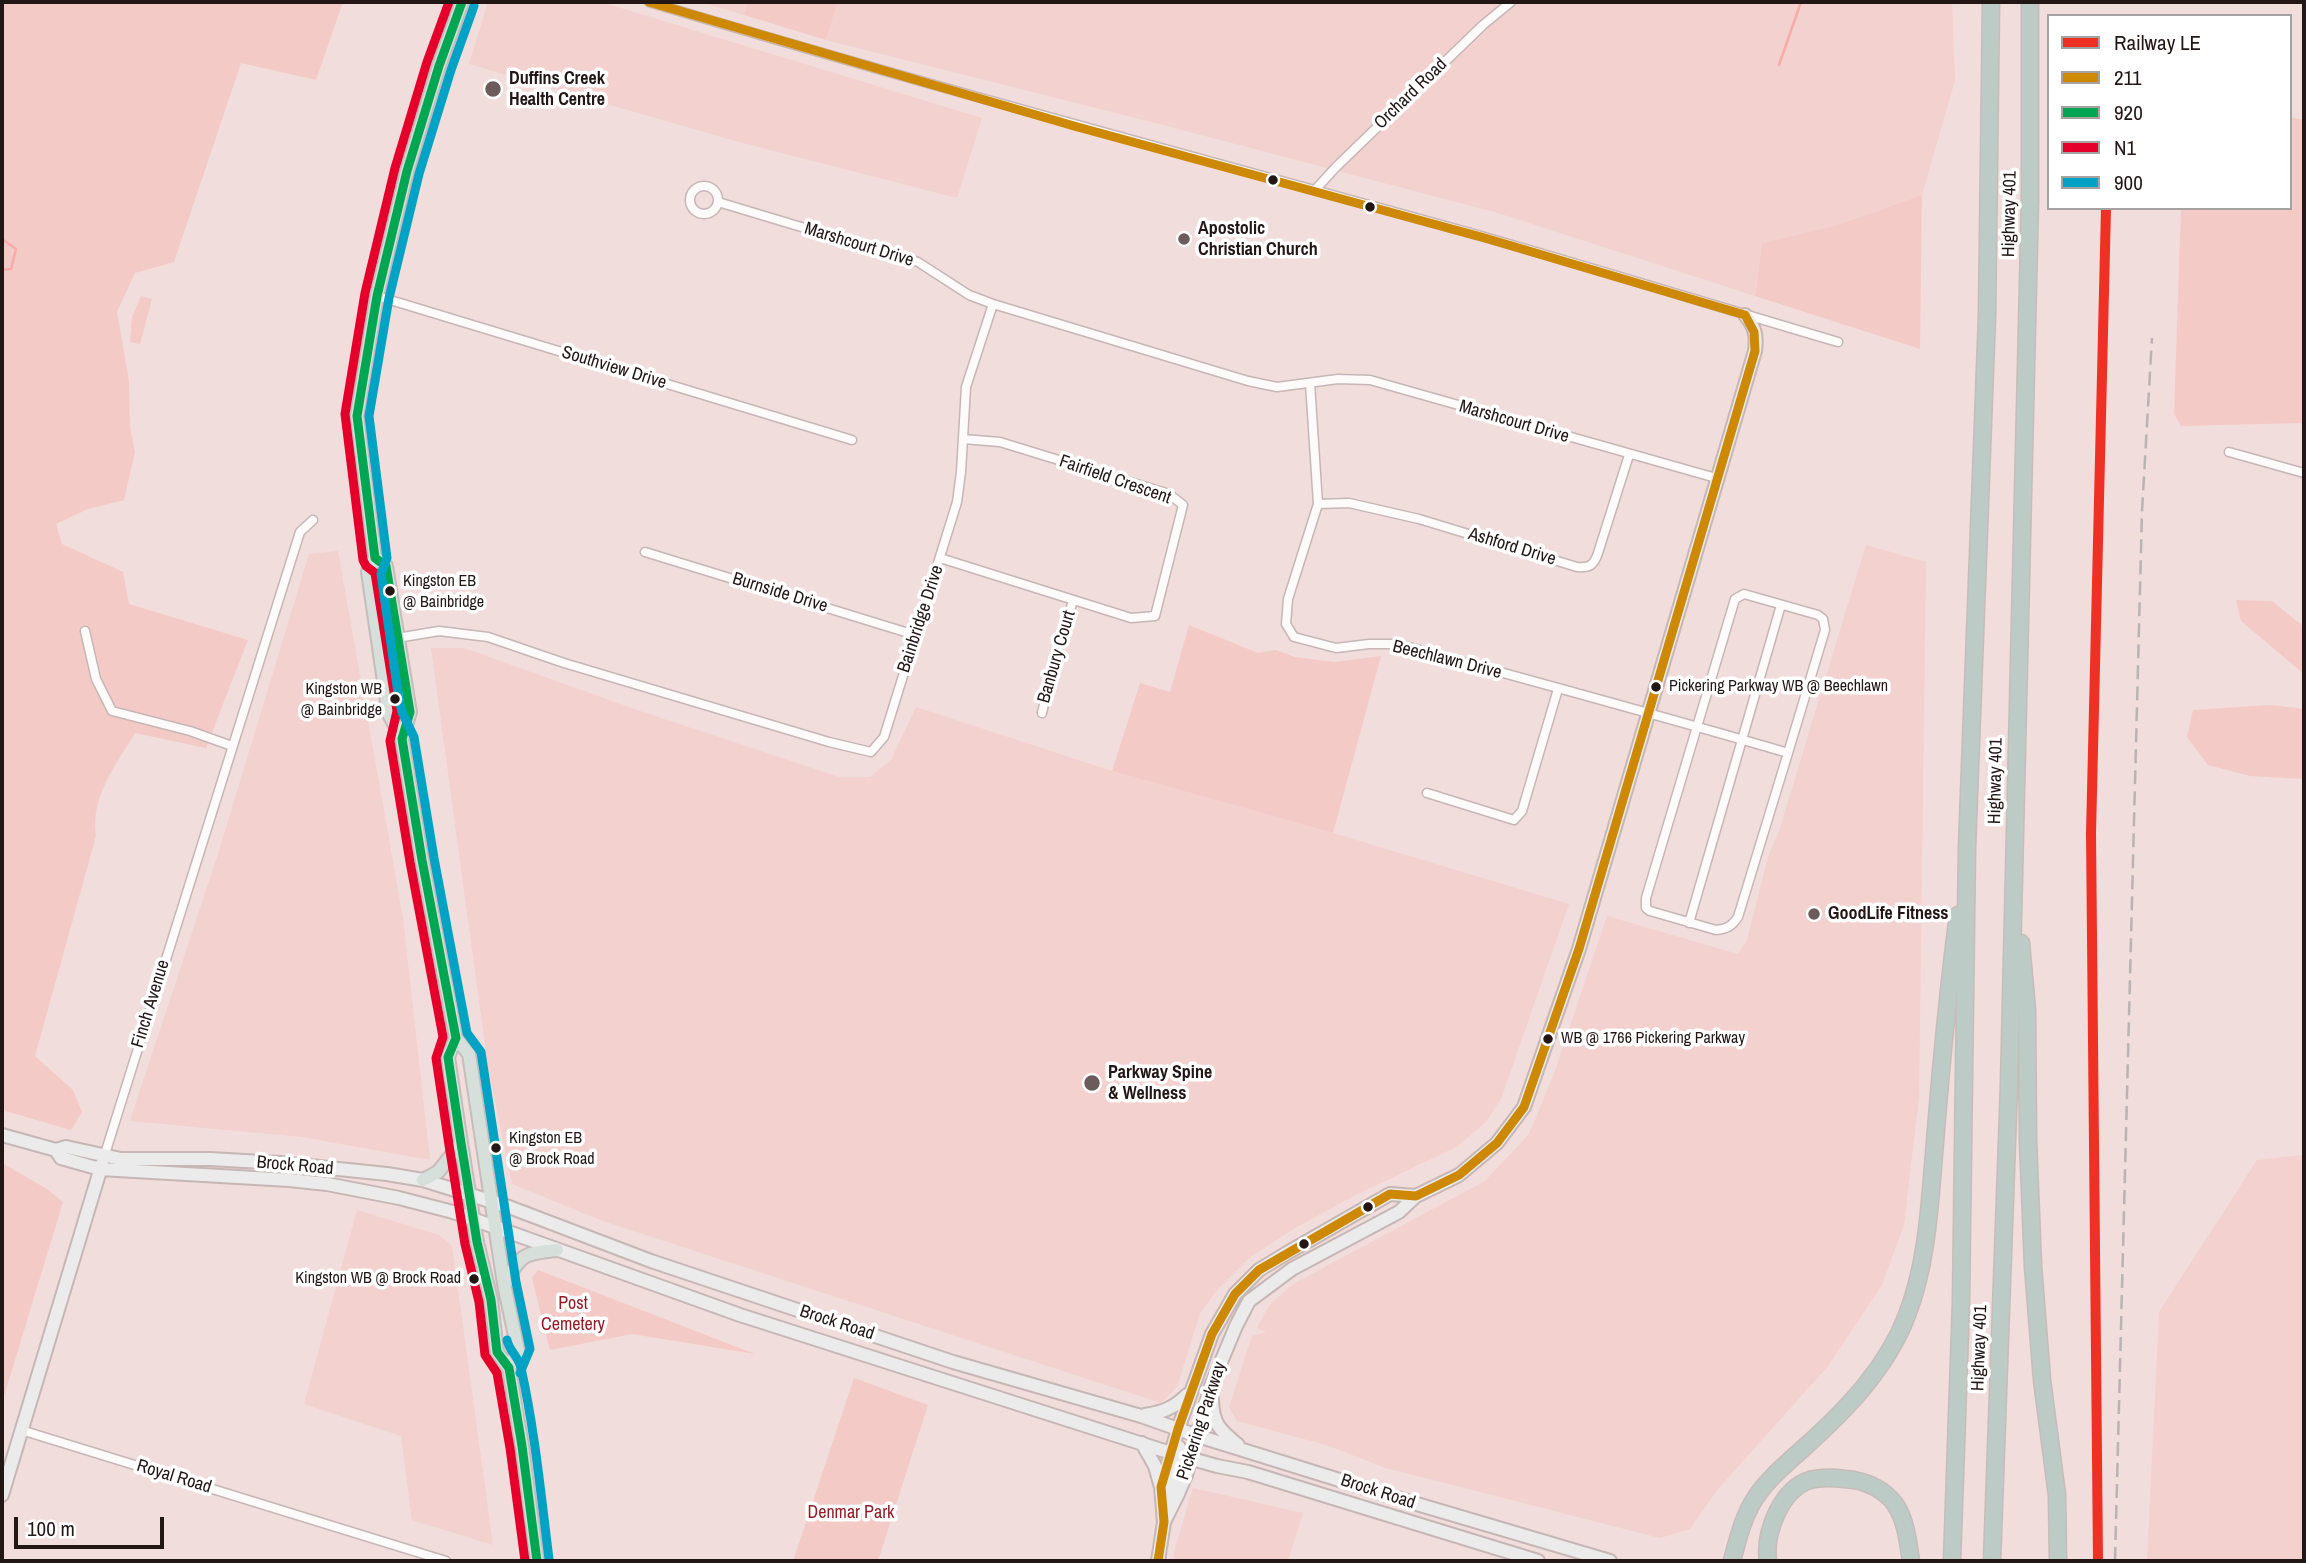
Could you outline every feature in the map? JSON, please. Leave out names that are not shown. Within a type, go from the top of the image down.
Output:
[{"type":"highway","name":"Highway 401","points":[[1953,1559],[1961,1289],[1967,847],[1987,316],[1992,2]]},
{"type":"highway","name":"Highway 401","points":[[1992,1561],[2009,1085],[2030,212],[2030,2]]},
{"type":"highway","points":[[1732,1561],[1748,1511],[1758,1494],[1861,1391],[1880,1365],[1907,1316],[1917,1280],[1928,1217],[1948,991],[1967,847]]},
{"type":"highway","points":[[2013,867],[2027,1010],[2033,1266],[2042,1380],[2057,1495],[2058,1561]]},
{"type":"highway","points":[[1768,1561],[1768,1535],[1774,1516],[1788,1496],[1808,1481],[1837,1477],[1864,1482],[1882,1491],[1896,1505],[1907,1532],[1911,1561]]},
{"type":"main road","points":[[462,2],[439,65],[407,171],[377,296],[357,416],[375,558],[369,572],[390,716],[402,739],[456,1038],[470,1055],[504,1284],[518,1350],[509,1368]]},
{"type":"main road","name":"Pickering Parkway","points":[[1167,1516],[1161,1488],[1180,1455],[1198,1436],[1211,1386],[1249,1301],[1292,1269],[1399,1212],[1416,1196],[1459,1175],[1497,1143],[1524,1107],[1579,949],[1755,351],[1756,336],[1753,325],[1745,315]]},
{"type":"main road","points":[[375,558],[386,566],[410,712],[402,739]]},
{"type":"main road","points":[[456,1038],[448,1057],[461,1143],[477,1242],[491,1300],[496,1352],[509,1368],[537,1561]]},
{"type":"main road","name":"Brock Road","points":[[2,1135],[55,1150],[61,1158],[327,1184],[399,1198],[474,1219],[740,1315],[946,1381],[1180,1455],[1261,1476],[1538,1561]]},
{"type":"main road","points":[[423,1180],[438,1172],[461,1143]]},
{"type":"main road","name":"Brock Road","points":[[102,1163],[121,1159],[209,1159],[280,1163],[423,1180],[562,1226],[651,1261],[953,1362],[1141,1416],[1410,1503],[1609,1561]]},
{"type":"main road","name":"Finch Avenue","points":[[2,1495],[102,1163]]},
{"type":"main road","name":"Pickering Parkway","points":[[1158,1561],[1167,1516],[1178,1494],[1178,1429],[1212,1334],[1235,1294],[1259,1270],[1390,1194],[1416,1196]]},
{"type":"main road","points":[[504,1284],[521,1258],[535,1252],[557,1250]]},
{"type":"main road","points":[[946,1381],[953,1362]]},
{"type":"main road","points":[[1211,1386],[1213,1416],[1220,1430],[1243,1449]]},
{"type":"main road","points":[[1141,1416],[1163,1412],[1177,1405],[1192,1390]]},
{"type":"main road","points":[[1142,1443],[1155,1466],[1161,1488]]},
{"type":"street","points":[[649,2],[846,61],[1501,242],[1839,342]]},
{"type":"street","name":"Orchard Road","points":[[1315,190],[1483,25],[1511,2]]},
{"type":"street","name":"Marshcourt Drive","points":[[718,202],[918,262],[969,295],[993,303]]},
{"type":"street","name":"Southview Drive","points":[[377,296],[852,440]]},
{"type":"street","points":[[993,303],[1248,381],[1278,387],[1310,383]]},
{"type":"street","name":"Bainbridge Drive","points":[[379,641],[439,631],[488,637],[564,663],[815,738],[871,752],[884,737],[957,502],[966,387],[993,303]]},
{"type":"street","name":"Marshcourt Drive","points":[[1310,383],[1338,379],[1370,380],[1716,478]]},
{"type":"street","name":"Beechlawn Drive","points":[[1310,383],[1318,504],[1288,599],[1286,624],[1294,638],[1336,648],[1369,644],[1398,645],[1647,711],[1788,753]]},
{"type":"street","name":"Fairfield Crescent","points":[[940,558],[1131,618],[1155,615],[1183,505],[1169,494],[1037,453],[1000,442],[963,439]]},
{"type":"street","points":[[2229,452],[2304,473]]},
{"type":"street","name":"Ashford Drive","points":[[1318,504],[1349,503],[1419,519],[1577,567],[1588,567],[1594,564],[1629,455]]},
{"type":"street","name":"Finch Avenue","points":[[102,1163],[300,533],[313,520]]},
{"type":"street","name":"Burnside Drive","points":[[645,552],[915,635]]},
{"type":"street","points":[[1744,594],[1818,615],[1823,619],[1825,629],[1738,917],[1733,925],[1726,929],[1716,930],[1689,923],[1646,908],[1646,898],[1698,726],[1735,599],[1744,594]]},
{"type":"street","name":"Banbury Court","points":[[1042,713],[1053,665],[1073,601]]},
{"type":"street","points":[[1689,923],[1781,605]]},
{"type":"street","points":[[85,631],[96,679],[112,711],[190,731],[232,746]]},
{"type":"street","points":[[1427,793],[1514,820],[1522,811],[1558,689]]},
{"type":"street","points":[[1328,1231],[1336,1244]]},
{"type":"street","name":"Royal Road","points":[[21,1430],[446,1561]]},
{"type":"shaded area","points":[[488,2],[601,2],[982,118],[957,198],[735,141],[469,64]]},
{"type":"shaded area","points":[[701,2],[748,2],[744,15]]},
{"type":"shaded area","points":[[838,2],[1952,2],[1955,80],[1922,195],[1837,225],[1762,243],[1755,296],[1498,213],[826,40]]},
{"type":"shaded area","points":[[1866,545],[1926,562],[1919,1097],[1904,1225],[1882,1285],[1828,1366],[1718,1489],[1690,1529],[1660,1538],[1386,1468],[1326,1445],[1237,1421],[1229,1407],[1252,1336],[1266,1332],[1257,1328],[1270,1304],[1295,1283],[1485,1181],[1529,1134],[1555,1071],[1607,916],[1738,954],[1747,940],[1768,857],[1779,831]]},
{"type":"shaded area","points":[[338,551],[403,918],[430,1160],[302,1137],[130,1121],[218,854],[309,554]]},
{"type":"shaded area","points":[[431,648],[464,648],[640,711],[839,777],[870,777],[891,760],[916,707],[1112,771],[1333,833],[1569,904],[1501,1099],[1486,1122],[1458,1146],[1354,1196],[1295,1228],[1249,1258],[1218,1289],[1200,1313],[1177,1387],[1161,1403],[603,1221],[512,1184],[488,1067]]},
{"type":"shaded area","points":[[2304,1155],[2304,1561],[2147,1561],[2159,1312],[2257,1160]]},
{"type":"shaded area","points":[[357,1210],[439,1235],[452,1246],[493,1545],[412,1520],[401,1436],[304,1404]]},
{"type":"shaded area","points":[[1193,1488],[1303,1513],[1288,1561],[1174,1561],[1174,1552]]},
{"type":"green space","points":[[2,2],[343,2],[316,80],[241,63],[174,262],[135,273],[117,312],[129,381],[130,427],[135,452],[124,500],[88,509],[56,524],[62,544],[123,572],[129,604],[248,640],[206,748],[135,733],[101,795],[95,822],[96,836],[35,1056],[73,1090],[82,1112],[71,1130],[2,1110]]},
{"type":"green space","points":[[748,2],[838,2],[826,40],[744,15]]},
{"type":"green space","points":[[2292,117],[2304,120],[2304,423],[2181,426],[2174,414],[2181,210],[2292,210]]},
{"type":"green space","points":[[1922,195],[1920,349],[1755,296],[1762,243],[1837,225]]},
{"type":"green space","points":[[141,296],[152,299],[140,344],[130,342],[132,317]]},
{"type":"green space","points":[[2236,600],[2272,601],[2304,627],[2304,674],[2241,621]]},
{"type":"green space","points":[[1189,625],[1258,653],[1276,650],[1295,657],[1335,662],[1381,656],[1333,833],[1112,771],[1140,683],[1170,692]]},
{"type":"green space","points":[[2271,705],[2304,709],[2304,779],[2250,776],[2208,765],[2187,737],[2193,710]]},
{"type":"green space","points":[[2,1163],[47,1189],[63,1202],[2,1403]]},
{"type":"green space","name":"Post Cemetery","points":[[538,1270],[755,1354],[632,1334],[550,1350],[532,1278]]},
{"type":"green space","name":"Denmar Park","points":[[854,1378],[928,1405],[878,1561],[793,1561]]},
{"type":"waterway","points":[[1779,65],[1801,2]]},
{"type":"waterway","points":[[2,239],[16,249],[11,269],[2,270]]},
{"type":"railway","points":[[2115,1561],[2142,511],[2152,338]]},
{"type":"rail line","name":"LE","points":[[2098,1561],[2091,833],[2106,210]]},
{"type":"transit line","name":"N1","points":[[449,2],[427,62],[395,168],[365,293],[345,414],[363,560],[375,573],[397,711],[390,741],[443,1037],[436,1058],[449,1145],[465,1244],[479,1302],[485,1355],[497,1373],[525,1561]]},
{"type":"transit line","name":"920","points":[[462,2],[407,171],[377,296],[357,416],[375,558],[386,566],[410,712],[402,739],[456,1038],[448,1057],[461,1143],[477,1242],[491,1300],[497,1352],[509,1368],[537,1561]]},
{"type":"transit line","name":"211","points":[[649,2],[1074,126],[1485,238],[1745,315]]},
{"type":"transit line","name":"900","points":[[474,6],[419,174],[389,298],[369,416],[387,558],[381,574],[399,700],[414,737],[467,1033],[481,1052],[516,1282],[530,1349],[520,1373]]},
{"type":"transit line","name":"211","points":[[1158,1561],[1164,1522],[1161,1487],[1178,1429],[1212,1334],[1235,1294],[1259,1270],[1390,1194],[1416,1196],[1459,1175],[1497,1143],[1524,1107],[1579,949],[1755,351],[1754,332],[1745,315]]},
{"type":"transit line","name":"900","points":[[507,1340],[520,1364],[526,1392],[549,1559]]},
{"type":"place","name":"Duffins Creek Health Centre","points":[[493,89]]},
{"type":"place","name":"Apostolic Christian Church","points":[[1184,239]]},
{"type":"place","name":"Kingston EB @ Bainbridge","points":[[390,591]]},
{"type":"place","name":"Pickering Parkway WB @ Beechlawn","points":[[1656,687]]},
{"type":"place","name":"Kingston WB @ Bainbridge","points":[[395,699]]},
{"type":"place","name":"GoodLife Fitness","points":[[1814,914]]},
{"type":"place","name":"WB @ 1766 Pickering Parkway","points":[[1548,1039]]},
{"type":"place","name":"Parkway Spine & Wellness","points":[[1092,1083]]},
{"type":"place","name":"Kingston EB @ Brock Road","points":[[496,1148]]},
{"type":"place","name":"Kingston WB @ Brock Road","points":[[474,1279]]}]
